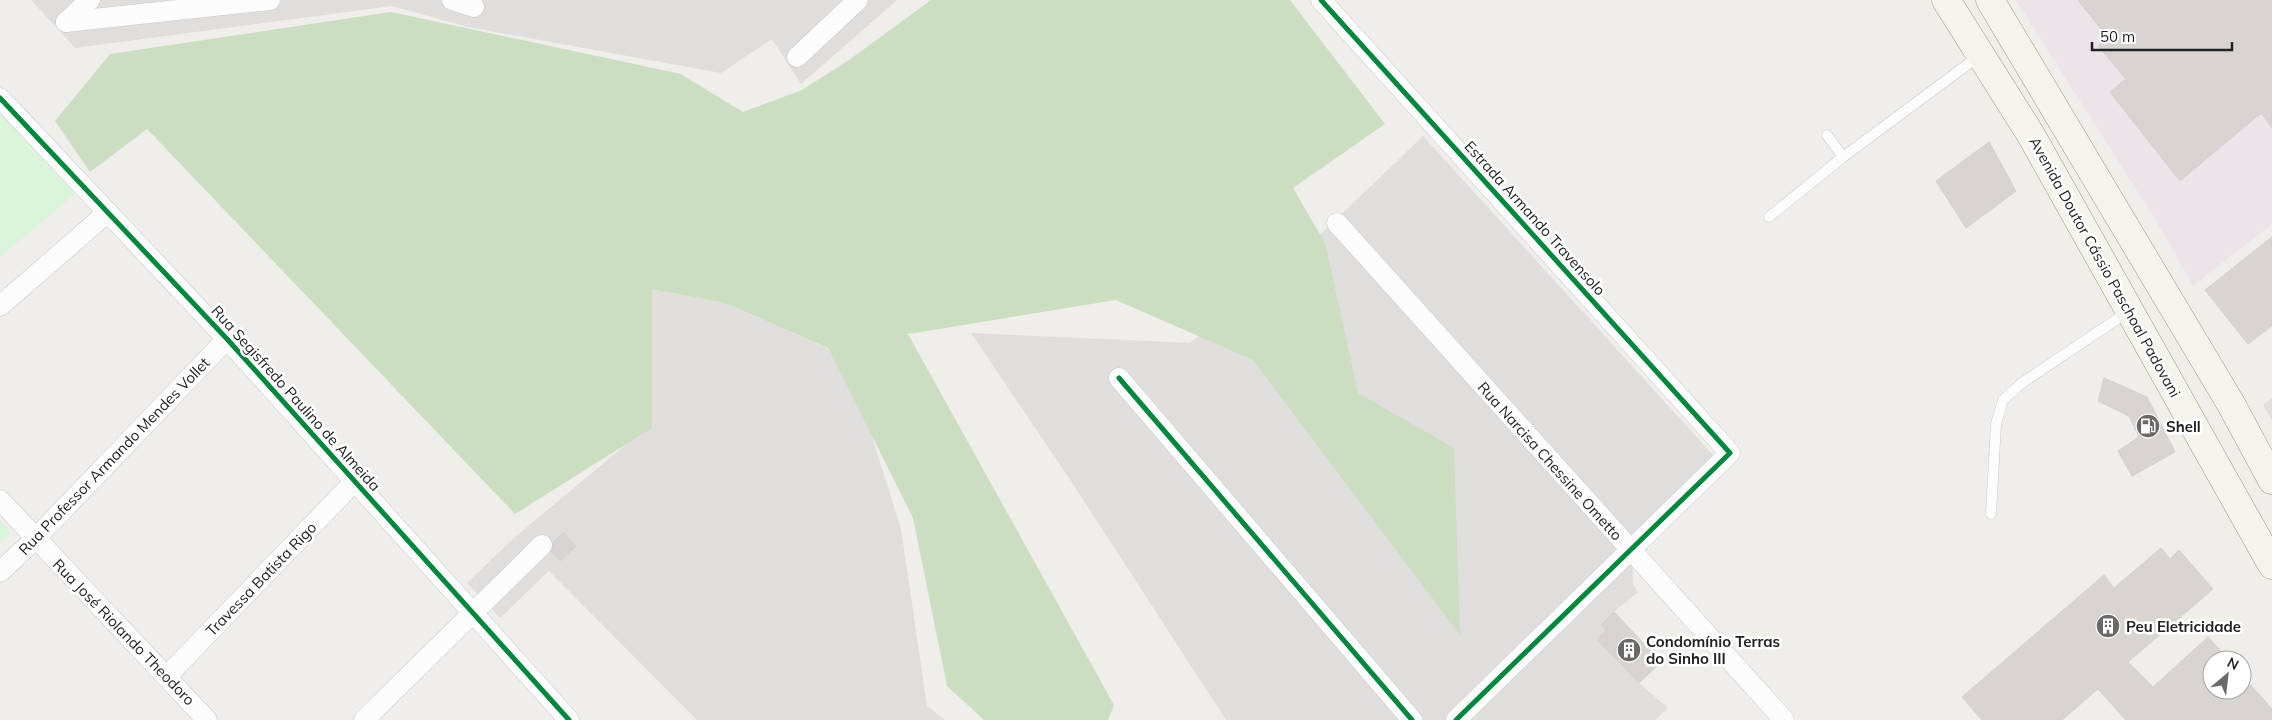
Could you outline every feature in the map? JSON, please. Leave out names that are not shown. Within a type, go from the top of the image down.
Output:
[{"type":"main road","name":"Avenida Doutor Cássio Paschoal Padovani","points":[[1946,0],[1982,54],[2031,135],[2272,565]]},
{"type":"main road","points":[[1990,0],[2271,474],[2246,477],[2230,466],[2210,436],[2196,431]]},
{"type":"main road","points":[[2031,135],[2037,129],[2048,129],[2057,136],[2082,179],[2104,191]]},
{"type":"street","points":[[90,0],[66,22],[153,6],[270,0]]},
{"type":"street","points":[[452,0],[474,7]]},
{"type":"street","points":[[797,57],[858,0]]},
{"type":"street","name":"Estrada Armando Travensolo","points":[[1321,0],[1730,453],[1630,550]]},
{"type":"street","name":"Rua Segisfredo Paulino de Almeida","points":[[0,98],[227,339],[569,720]]},
{"type":"street","points":[[0,306],[108,212]]},
{"type":"street","name":"Rua Narcisa Chessine Ometto","points":[[1337,223],[1784,720]]},
{"type":"street","name":"Rua Professor Armando Mendes Vollet","points":[[0,572],[35,539],[227,339]]},
{"type":"street","points":[[1119,378],[1412,720]]},
{"type":"street","name":"Travessa Batista Rigo","points":[[167,676],[355,481]]},
{"type":"street","name":"Rua José Riolando Theodoro","points":[[0,500],[207,720]]},
{"type":"street","points":[[364,720],[542,545]]},
{"type":"street","points":[[1456,720],[1630,550]]},
{"type":"lane","points":[[1769,217],[1843,157],[1982,54]]},
{"type":"lane","points":[[1827,135],[1843,157]]},
{"type":"lane","points":[[1991,514],[1996,424],[2003,400],[2022,383],[2130,311]]},
{"type":"shaded area","points":[[31,0],[897,0],[801,84],[772,39],[721,73],[468,27],[392,6],[75,48]]},
{"type":"shaded area","points":[[2016,0],[2272,0],[2272,224],[2193,286],[2158,224]]},
{"type":"shaded area","points":[[1423,136],[1713,455],[1632,539],[1633,584],[1638,592],[1614,612],[1661,662],[1639,683],[1668,708],[1655,720],[1226,720],[1069,478],[971,333],[1190,343],[1324,231]]},
{"type":"shaded area","points":[[652,289],[725,303],[827,348],[861,401],[901,529],[927,706],[945,720],[697,720],[549,571],[500,618],[467,583],[515,537],[647,427]]},
{"type":"shaded area","points":[[2272,398],[2272,420],[2263,405]]},
{"type":"green space","points":[[931,0],[1290,0],[1385,124],[1293,188],[1325,243],[1358,393],[1454,448],[1460,635],[1253,360],[1116,300],[908,334],[1114,705],[1108,720],[984,720],[947,686],[913,518],[828,348],[725,303],[652,289],[652,428],[515,514],[147,129],[90,172],[55,121],[110,54],[391,12],[681,74],[743,112],[802,90],[849,60]]},
{"type":"green space","points":[[0,113],[75,194],[0,257]]},
{"type":"green space","points":[[0,520],[11,532],[0,543]]},
{"type":"building","points":[[2078,0],[2272,0],[2272,128],[2261,113],[2180,181],[2110,92],[2126,79],[2098,46],[2107,37]]},
{"type":"building","points":[[1989,142],[2016,191],[1966,228],[1936,181]]},
{"type":"building","points":[[2272,237],[2272,326],[2248,344],[2205,290]]},
{"type":"building","name":"Shell","points":[[2104,378],[2147,397],[2175,452],[2132,476],[2118,451],[2139,437],[2129,416],[2098,401]]},
{"type":"building","points":[[564,533],[576,546],[560,561],[551,552],[553,542]]},
{"type":"building","name":"Peu Eletricidade","points":[[2161,548],[2170,559],[2179,550],[2213,589],[2128,662],[2153,687],[2208,637],[2220,650],[2202,650],[2202,700],[2252,700],[2252,686],[2272,709],[2272,720],[2126,720],[2098,689],[2062,720],[1982,720],[1962,697],[2104,575],[2114,588]]},
{"type":"building","name":"Condomínio Terras do Sinho III","points":[[1614,612],[1661,662],[1639,683],[1597,639],[1606,630],[1601,625]]},
{"type":"cycle path","points":[[1321,0],[1730,453],[1456,720]]},
{"type":"cycle path","points":[[0,98],[227,339],[569,720]]},
{"type":"cycle path","points":[[1119,378],[1412,720]]},
{"type":"place","name":"Shell","points":[[2148,426]]},
{"type":"place","name":"Peu Eletricidade","points":[[2108,626]]},
{"type":"place","name":"Condomínio Terras do Sinho III","points":[[1629,650]]}]
